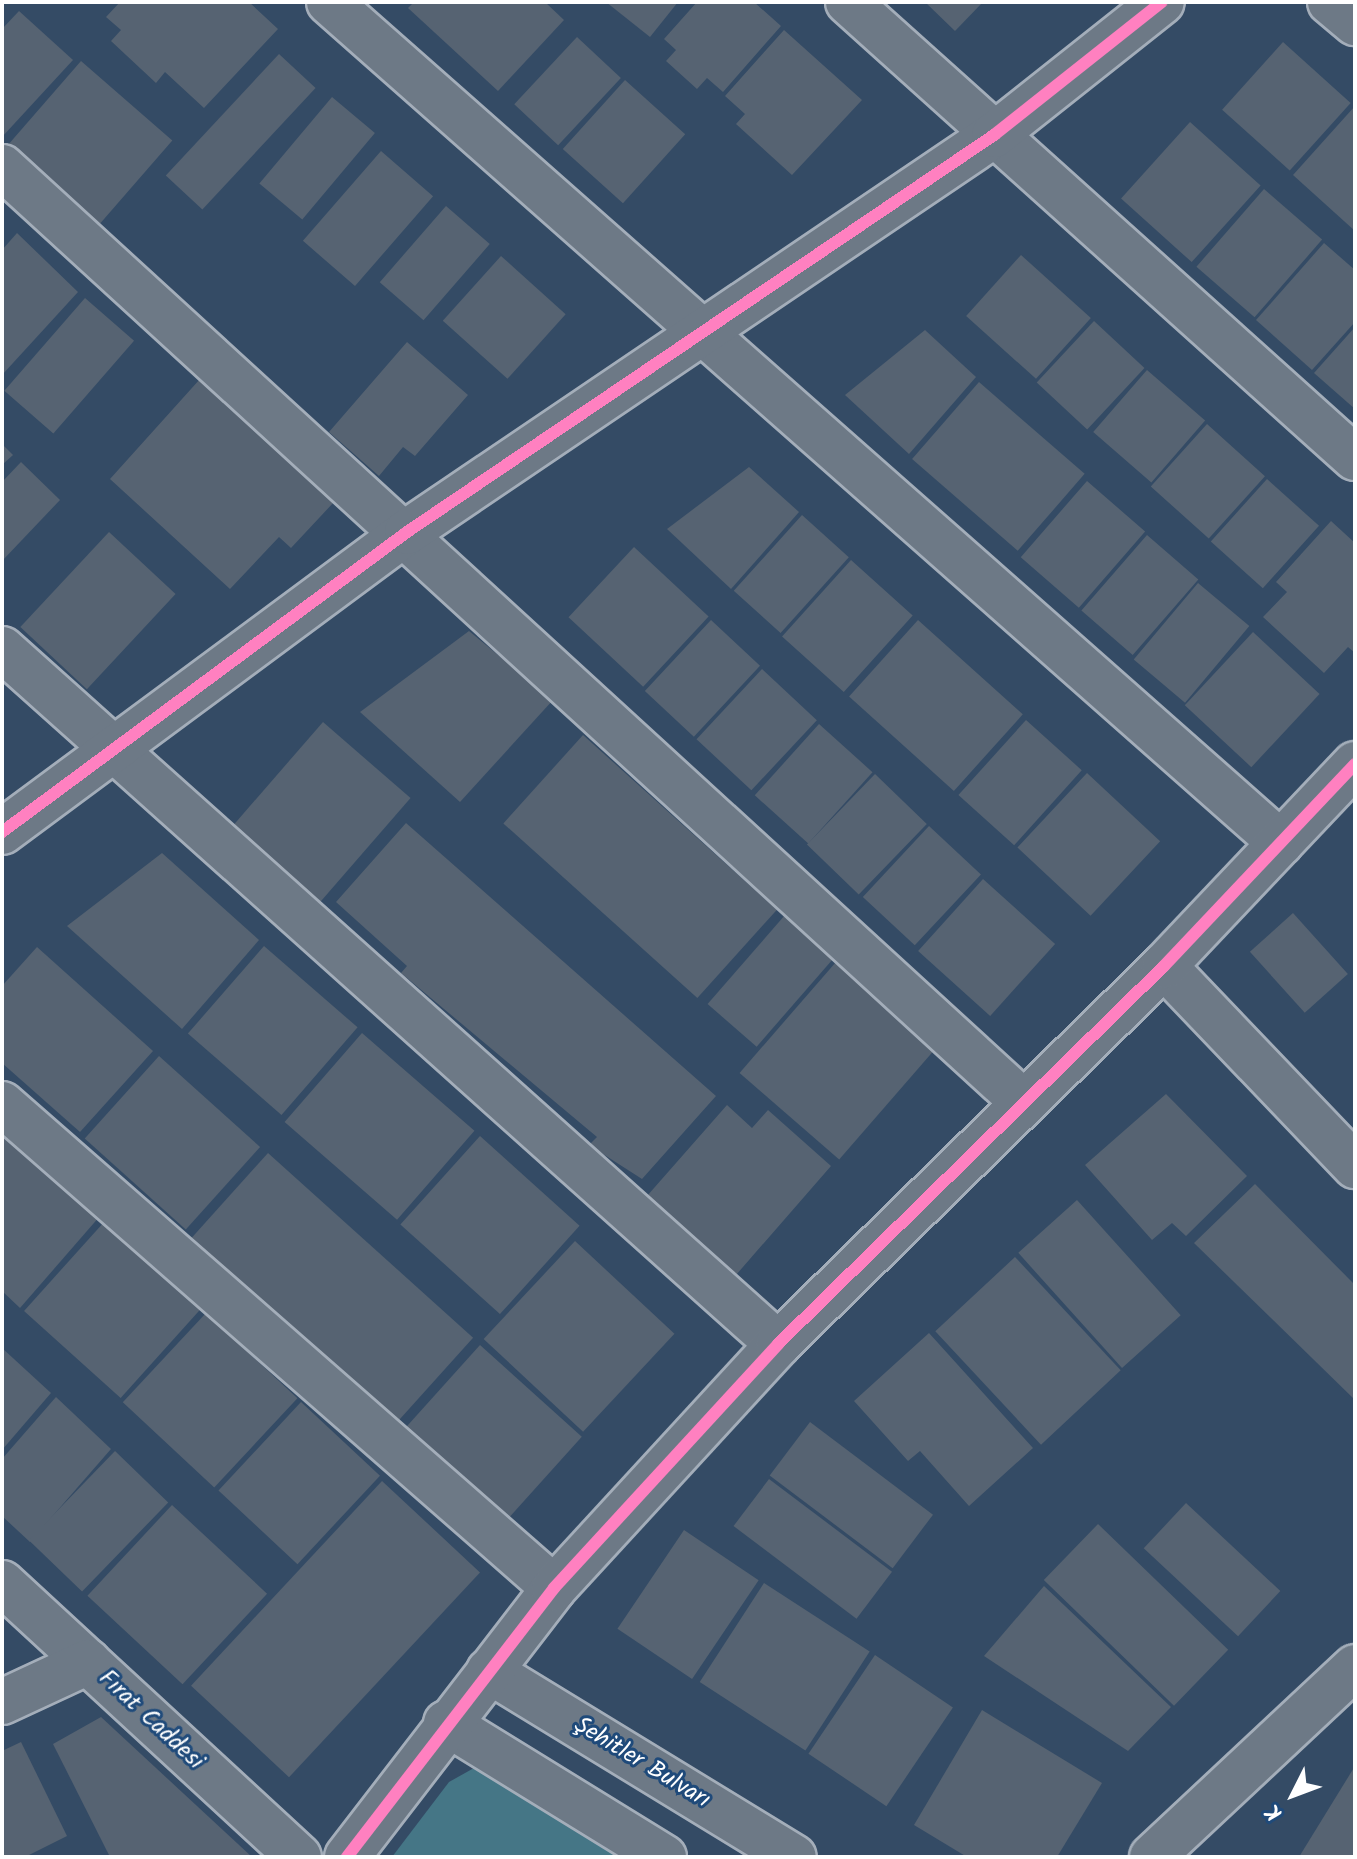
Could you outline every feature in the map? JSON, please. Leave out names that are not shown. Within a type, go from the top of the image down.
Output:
[{"type":"street","points":[[329,2],[698,334],[1281,843]]},
{"type":"street","points":[[848,2],[1355,458]]},
{"type":"street","points":[[2,832],[407,532],[994,135],[1162,2]]},
{"type":"street","points":[[1330,2],[1355,23]]},
{"type":"street","points":[[2,167],[407,532],[1022,1101]]},
{"type":"street","points":[[2,649],[111,752],[778,1344]]},
{"type":"street","points":[[347,1857],[446,1723],[554,1588],[778,1344],[1022,1101],[1164,966],[1355,764]]},
{"type":"street","points":[[1164,966],[1355,1166]]},
{"type":"street","points":[[2,1104],[554,1588]]},
{"type":"street","name":"Fırat Caddesi","points":[[2,1583],[299,1857]]},
{"type":"street","points":[[2,1702],[88,1662]]},
{"type":"street","points":[[1152,1857],[1355,1667]]},
{"type":"street","name":"Şehitler Bulvarı","points":[[489,1671],[794,1857]]},
{"type":"street","points":[[446,1723],[664,1857]]},
{"type":"shaded area","points":[[474,1768],[504,1774],[627,1857],[392,1857],[449,1782]]},
{"type":"building","points":[[120,2],[249,2],[278,29],[204,108],[165,72],[156,83],[111,41],[121,30],[106,17]]},
{"type":"building","points":[[414,2],[545,2],[564,20],[498,91],[408,8]]},
{"type":"building","points":[[606,2],[678,2],[650,37]]},
{"type":"building","points":[[697,2],[754,2],[781,26],[723,92],[707,78],[697,89],[666,61],[676,50],[664,39]]},
{"type":"building","points":[[925,2],[983,2],[955,31]]},
{"type":"building","points":[[19,11],[73,60],[2,137],[2,29]]},
{"type":"building","points":[[784,30],[862,100],[792,175],[736,124],[745,114],[725,96]]},
{"type":"building","points":[[577,37],[621,78],[558,145],[514,104]]},
{"type":"building","points":[[1283,42],[1351,103],[1290,171],[1222,110]]},
{"type":"building","points":[[279,54],[316,88],[202,210],[166,175]]},
{"type":"building","points":[[81,61],[172,140],[97,227],[6,148]]},
{"type":"building","points":[[625,80],[685,134],[623,203],[563,149]]},
{"type":"building","points":[[332,97],[375,133],[302,220],[259,184]]},
{"type":"building","points":[[1355,106],[1355,231],[1293,175]]},
{"type":"building","points":[[1190,122],[1261,186],[1192,262],[1121,199]]},
{"type":"building","points":[[381,151],[433,196],[355,286],[303,241]]},
{"type":"building","points":[[1264,189],[1322,240],[1255,317],[1196,267]]},
{"type":"building","points":[[446,206],[490,244],[424,320],[380,282]]},
{"type":"building","points":[[17,233],[78,292],[2,375],[2,250]]},
{"type":"building","points":[[1324,243],[1355,270],[1355,322],[1312,370],[1256,320]]},
{"type":"building","points":[[1021,255],[1091,318],[1036,379],[966,316]]},
{"type":"building","points":[[501,256],[566,314],[507,379],[443,321]]},
{"type":"building","points":[[85,298],[134,341],[53,433],[4,391]]},
{"type":"building","points":[[1094,321],[1144,368],[1087,429],[1037,382]]},
{"type":"building","points":[[1355,327],[1355,409],[1314,373]]},
{"type":"building","points":[[925,330],[976,377],[909,454],[845,395]]},
{"type":"building","points":[[407,342],[468,395],[415,456],[403,447],[379,476],[329,432]]},
{"type":"building","points":[[1147,370],[1205,421],[1151,482],[1093,432]]},
{"type":"building","points":[[200,379],[334,502],[291,548],[279,537],[230,589],[110,479]]},
{"type":"building","points":[[979,382],[1085,474],[1018,551],[912,459]]},
{"type":"building","points":[[1207,424],[1265,476],[1209,539],[1151,486]]},
{"type":"building","points":[[2,444],[13,455],[2,465]]},
{"type":"building","points":[[21,462],[60,500],[2,561],[2,482]]},
{"type":"building","points":[[749,467],[799,512],[731,589],[667,529]]},
{"type":"building","points":[[1267,479],[1319,526],[1263,588],[1211,541]]},
{"type":"building","points":[[1087,481],[1145,532],[1079,608],[1021,557]]},
{"type":"building","points":[[802,515],[849,557],[781,633],[734,591]]},
{"type":"building","points":[[1331,521],[1355,543],[1355,653],[1348,647],[1324,673],[1263,617],[1287,592],[1276,582]]},
{"type":"building","points":[[109,532],[176,594],[87,689],[20,627]]},
{"type":"building","points":[[1147,535],[1198,580],[1133,655],[1081,610]]},
{"type":"building","points":[[634,547],[709,617],[643,687],[569,617]]},
{"type":"building","points":[[851,560],[913,616],[844,692],[782,637]]},
{"type":"building","points":[[1198,583],[1249,626],[1185,703],[1134,660]]},
{"type":"building","points":[[711,620],[760,666],[694,737],[645,691]]},
{"type":"building","points":[[918,620],[1023,714],[954,791],[849,697]]},
{"type":"building","points":[[469,631],[553,700],[460,802],[360,712]]},
{"type":"building","points":[[1253,632],[1320,694],[1251,767],[1185,705]]},
{"type":"building","points":[[762,669],[817,720],[751,790],[697,739]]},
{"type":"building","points":[[1026,720],[1082,770],[1014,845],[958,795]]},
{"type":"building","points":[[323,722],[411,798],[321,901],[233,825]]},
{"type":"building","points":[[819,724],[873,772],[808,844],[755,795]]},
{"type":"building","points":[[583,735],[777,910],[697,998],[503,823]]},
{"type":"building","points":[[1087,773],[1160,841],[1091,916],[1017,848]]},
{"type":"building","points":[[875,774],[927,824],[859,895],[807,844]]},
{"type":"building","points":[[406,823],[716,1096],[642,1179],[589,1145],[597,1137],[401,973],[407,966],[336,902]]},
{"type":"building","points":[[929,826],[981,874],[915,945],[863,897]]},
{"type":"building","points":[[162,853],[259,940],[182,1029],[67,926]]},
{"type":"building","points":[[983,879],[1055,944],[990,1016],[918,951]]},
{"type":"building","points":[[1293,913],[1348,974],[1305,1013],[1250,952]]},
{"type":"building","points":[[785,915],[834,958],[757,1047],[708,1004]]},
{"type":"building","points":[[264,946],[358,1027],[281,1115],[188,1034]]},
{"type":"building","points":[[37,947],[153,1051],[80,1132],[2,1063],[2,986]]},
{"type":"building","points":[[836,962],[936,1049],[839,1160],[740,1073]]},
{"type":"building","points":[[362,1033],[474,1131],[397,1220],[285,1122]]},
{"type":"building","points":[[159,1056],[260,1147],[186,1229],[85,1138]]},
{"type":"building","points":[[1166,1094],[1247,1176],[1186,1236],[1172,1223],[1152,1240],[1085,1165]]},
{"type":"building","points":[[727,1105],[752,1128],[768,1110],[831,1166],[736,1275],[647,1196]]},
{"type":"building","points":[[2,1124],[100,1216],[20,1308],[2,1291]]},
{"type":"building","points":[[480,1136],[580,1226],[500,1314],[400,1224]]},
{"type":"building","points":[[268,1153],[473,1338],[397,1422],[192,1238]]},
{"type":"building","points":[[1255,1184],[1355,1285],[1355,1400],[1194,1243]]},
{"type":"building","points":[[1077,1200],[1181,1315],[1122,1368],[1018,1253]]},
{"type":"building","points":[[105,1221],[202,1308],[121,1398],[24,1311]]},
{"type":"building","points":[[575,1241],[674,1334],[583,1432],[484,1339]]},
{"type":"building","points":[[1015,1257],[1121,1370],[1041,1445],[935,1331]]},
{"type":"building","points":[[206,1313],[297,1398],[214,1487],[123,1402]]},
{"type":"building","points":[[929,1333],[1033,1448],[969,1506],[920,1451],[908,1461],[854,1401]]},
{"type":"building","points":[[480,1345],[582,1437],[506,1521],[404,1430]]},
{"type":"building","points":[[2,1348],[51,1393],[2,1450]]},
{"type":"building","points":[[56,1397],[111,1449],[30,1542],[2,1516],[2,1459]]},
{"type":"building","points":[[301,1402],[380,1476],[297,1564],[218,1490]]},
{"type":"building","points":[[810,1422],[933,1515],[893,1568],[770,1476]]},
{"type":"building","points":[[115,1451],[168,1502],[82,1592],[29,1540]]},
{"type":"building","points":[[769,1479],[892,1572],[856,1619],[733,1526]]},
{"type":"building","points":[[382,1481],[480,1572],[289,1777],[191,1686]]},
{"type":"building","points":[[1186,1503],[1280,1591],[1238,1636],[1144,1548]]},
{"type":"building","points":[[172,1505],[267,1594],[183,1684],[87,1596]]},
{"type":"building","points":[[1098,1524],[1228,1650],[1174,1706],[1044,1580]]},
{"type":"building","points":[[684,1530],[759,1580],[692,1679],[617,1629]]},
{"type":"building","points":[[764,1583],[870,1652],[805,1751],[700,1682]]},
{"type":"building","points":[[1044,1586],[1171,1707],[1128,1751],[984,1656]]},
{"type":"building","points":[[875,1655],[953,1708],[886,1806],[808,1754]]},
{"type":"building","points":[[982,1710],[1102,1783],[1057,1857],[967,1857],[914,1825]]},
{"type":"building","points":[[101,1717],[252,1857],[110,1857],[53,1744]]},
{"type":"building","points":[[21,1742],[67,1836],[25,1857],[2,1857],[2,1751]]},
{"type":"building","points":[[1355,1766],[1355,1857],[1299,1857]]},
{"type":"cycle path","points":[[2,832],[407,532],[994,135],[1162,2]]},
{"type":"cycle path","points":[[347,1857],[554,1588],[778,1344],[1164,966],[1355,764]]}]
